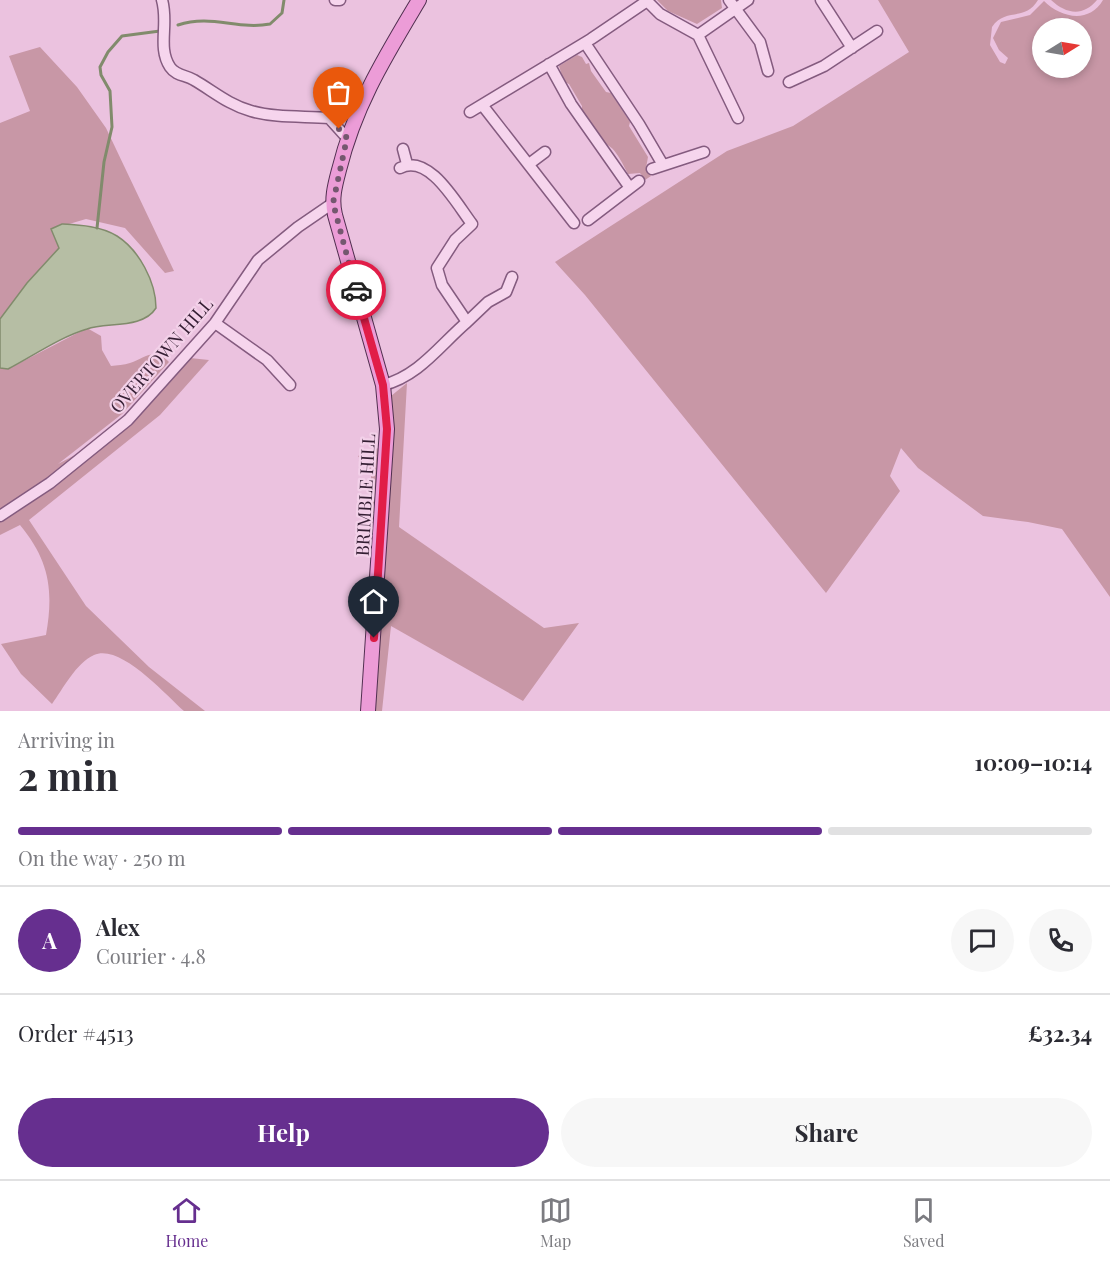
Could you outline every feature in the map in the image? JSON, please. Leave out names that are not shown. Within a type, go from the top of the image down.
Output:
[{"type":"main road","points":[[333,203],[347,138],[356,111],[419,0]]},
{"type":"main road","name":"BRIMBLE HILL","points":[[333,203],[383,385],[387,429],[368,711]]},
{"type":"street","points":[[162,0],[166,21],[163,49],[170,67],[176,73],[193,79],[221,98],[251,111],[329,118],[356,111]]},
{"type":"street","points":[[334,0],[340,0]]},
{"type":"street","points":[[698,35],[732,4],[748,0]]},
{"type":"street","points":[[821,0],[852,48]]},
{"type":"street","points":[[470,112],[585,43],[646,1],[660,14],[698,35],[738,118]]},
{"type":"street","points":[[732,4],[763,49],[768,70]]},
{"type":"street","points":[[789,82],[824,66],[878,31]]},
{"type":"street","points":[[585,43],[639,124],[663,165],[704,152]]},
{"type":"street","points":[[549,64],[571,104],[630,188],[588,220]]},
{"type":"street","points":[[483,106],[574,224]]},
{"type":"street","points":[[329,118],[347,138]]},
{"type":"street","points":[[403,149],[403,166],[419,164],[431,172],[477,220],[455,240],[437,268],[441,285],[468,322]]},
{"type":"street","points":[[529,164],[545,152]]},
{"type":"street","name":"OVERTOWN HILL","points":[[0,516],[50,483],[128,420],[214,323],[247,273],[263,254],[333,203]]},
{"type":"street","points":[[383,385],[398,381],[414,372],[481,312],[488,302],[506,292],[512,277]]},
{"type":"street","points":[[214,323],[267,360],[290,385]]},
{"type":"shaded area","points":[[657,0],[721,0],[722,8],[697,24],[668,11]]},
{"type":"shaded area","points":[[878,0],[1038,0],[1027,11],[1003,17],[992,27],[990,45],[1000,62],[1005,64],[1008,58],[999,50],[993,38],[1001,22],[1030,15],[1044,1],[1058,11],[1075,16],[1090,13],[1103,0],[1110,0],[1110,597],[1062,529],[983,516],[918,468],[901,448],[890,476],[900,491],[826,593],[585,295],[555,262],[727,151],[793,126],[909,52]]},
{"type":"shaded area","points":[[1051,0],[1097,0],[1086,9],[1074,12],[1068,11]]},
{"type":"shaded area","points":[[40,47],[77,87],[106,128],[174,271],[165,273],[125,228],[86,219],[52,229],[59,248],[27,283],[0,319],[0,123],[30,111],[9,56]]},
{"type":"shaded area","points":[[577,55],[582,57],[586,64],[589,63],[591,71],[606,92],[611,93],[630,122],[629,126],[648,157],[646,168],[651,176],[645,180],[640,173],[628,174],[611,147],[602,143],[582,111],[582,106],[569,84],[564,82],[559,66]]},
{"type":"shaded area","points":[[62,224],[97,228],[125,242],[145,268],[153,288],[156,308],[150,315],[134,322],[95,327],[77,332],[8,369],[0,368],[0,319],[27,283],[59,248],[51,229]]},
{"type":"shaded area","points":[[87,328],[101,336],[102,350],[111,366],[128,364],[155,354],[164,357],[169,362],[122,414],[58,464],[124,429],[190,358],[209,360],[160,415],[29,520],[86,606],[149,667],[205,711],[184,711],[142,672],[116,656],[105,653],[94,655],[81,664],[52,704],[21,674],[1,644],[46,635],[49,590],[43,563],[30,538],[20,525],[0,535],[0,368],[8,369]]},
{"type":"shaded area","points":[[407,383],[399,527],[544,628],[579,623],[523,701],[391,626],[382,711],[373,711],[380,609],[369,578],[372,545],[371,474],[358,456],[391,443],[391,396]]},
{"type":"waterway","points":[[178,25],[202,21],[247,25],[270,24],[282,13],[284,0]]},
{"type":"waterway","points":[[97,228],[104,162],[112,127],[110,91],[101,75],[100,67],[108,52],[122,36],[160,31]]},
{"type":"way so far","points":[[339,129],[347,138],[333,199],[334,209],[356,290]]},
{"type":"route","points":[[356,290],[383,385],[387,429],[374,638]]}]
